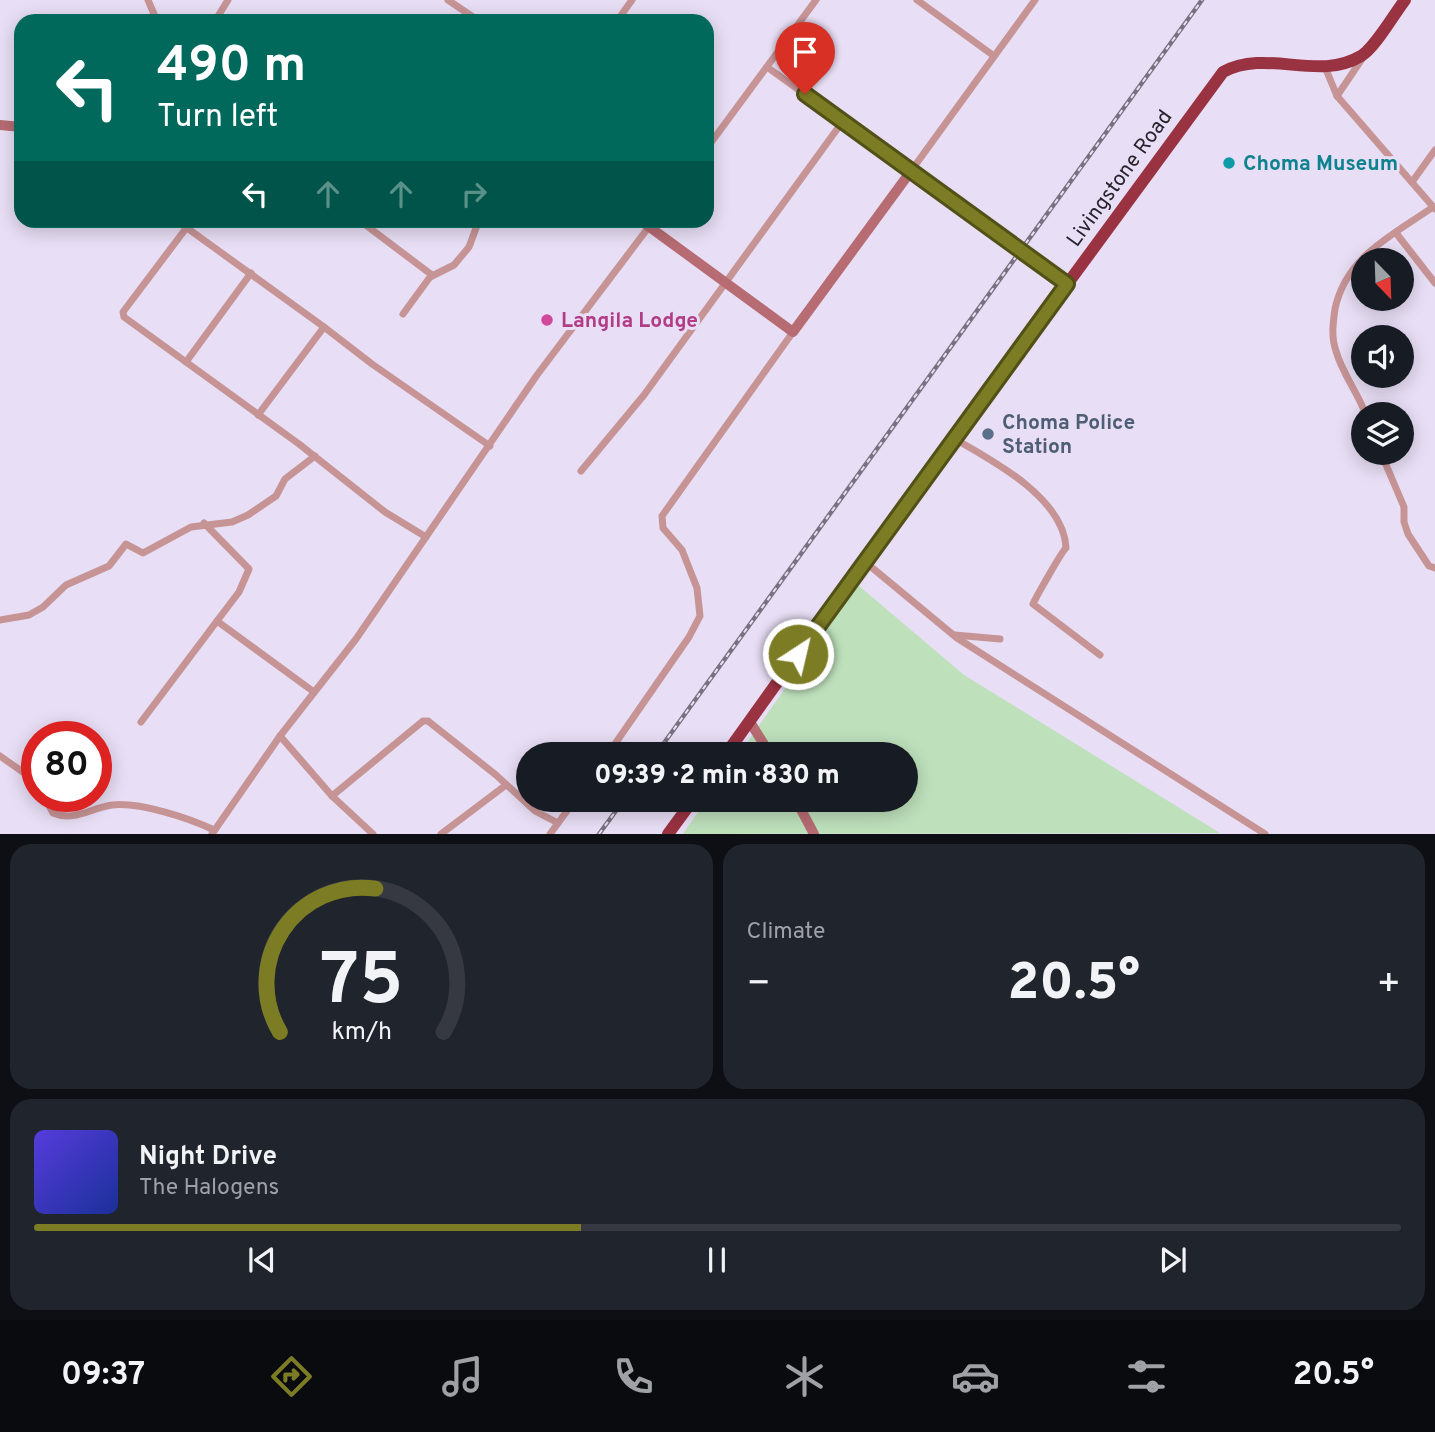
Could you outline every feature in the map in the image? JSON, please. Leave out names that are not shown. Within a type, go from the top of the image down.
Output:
[{"type":"highway","points":[[1364,55],[1405,0]]},
{"type":"highway","name":"Livingstone Road","points":[[735,742],[863,561],[1223,72],[1254,62],[1325,67],[1364,55]]},
{"type":"highway","points":[[668,834],[684,812]]},
{"type":"street","points":[[448,0],[468,14]]},
{"type":"street","points":[[714,138],[816,0]]},
{"type":"street","points":[[917,0],[994,56]]},
{"type":"street","points":[[616,742],[689,637],[700,616],[697,588],[681,550],[663,528],[662,516],[1035,0]]},
{"type":"street","points":[[1337,96],[1364,55]]},
{"type":"street","points":[[767,66],[1067,284]]},
{"type":"street","points":[[1325,67],[1337,96],[1434,208],[1352,267],[1341,288],[1334,315],[1335,351],[1360,402]]},
{"type":"street","points":[[581,471],[644,395],[843,121]]},
{"type":"street","points":[[1412,182],[1435,150]]},
{"type":"street","points":[[186,228],[123,314],[315,456],[385,512],[426,537]]},
{"type":"street","points":[[188,228],[372,365],[490,446]]},
{"type":"street","points":[[370,228],[432,275]]},
{"type":"street","points":[[402,314],[432,275],[454,265],[469,247],[476,228]]},
{"type":"street","points":[[112,805],[139,808],[195,821],[213,832],[280,736],[356,639],[537,375],[644,228]]},
{"type":"street","points":[[654,228],[793,332]]},
{"type":"street","points":[[1396,233],[1435,283]]},
{"type":"street","points":[[186,362],[251,273]]},
{"type":"street","points":[[258,415],[324,327]]},
{"type":"street","points":[[953,438],[1027,486],[1055,516],[1066,548],[1053,563],[1052,575],[1033,604],[1100,655]]},
{"type":"street","points":[[0,620],[36,611],[66,585],[109,566],[126,544],[143,553],[204,523],[232,522],[248,515],[276,496],[295,468],[315,456]]},
{"type":"street","points":[[1386,465],[1404,507],[1404,522],[1408,534],[1429,566],[1435,568]]},
{"type":"street","points":[[141,722],[239,592],[249,569],[204,523]]},
{"type":"street","points":[[863,561],[955,635],[1265,834]]},
{"type":"street","points":[[217,621],[314,692]]},
{"type":"street","points":[[955,635],[1000,639]]},
{"type":"street","points":[[332,796],[423,721],[428,721],[535,811],[558,823]]},
{"type":"street","points":[[750,722],[762,742]]},
{"type":"street","points":[[280,736],[332,796],[373,834]]},
{"type":"street","points":[[0,756],[21,771]]},
{"type":"street","points":[[441,834],[506,785]]},
{"type":"street","points":[[52,812],[73,817],[90,812]]},
{"type":"street","points":[[550,834],[566,812]]},
{"type":"street","points":[[802,812],[814,834]]},
{"type":"green space","points":[[858,585],[964,675],[1220,833],[683,834],[698,812],[918,812],[918,742],[747,742]]},
{"type":"railway","points":[[665,742],[1202,0]]},
{"type":"railway","points":[[599,834],[615,812]]},
{"type":"place","name":"Choma Museum","points":[[1229,163]]},
{"type":"place","name":"Langila Lodge","points":[[547,320]]},
{"type":"place","name":"Choma Police Station","points":[[988,434]]},
{"type":"route","points":[[798,654],[863,561],[1067,284],[805,94]]}]
